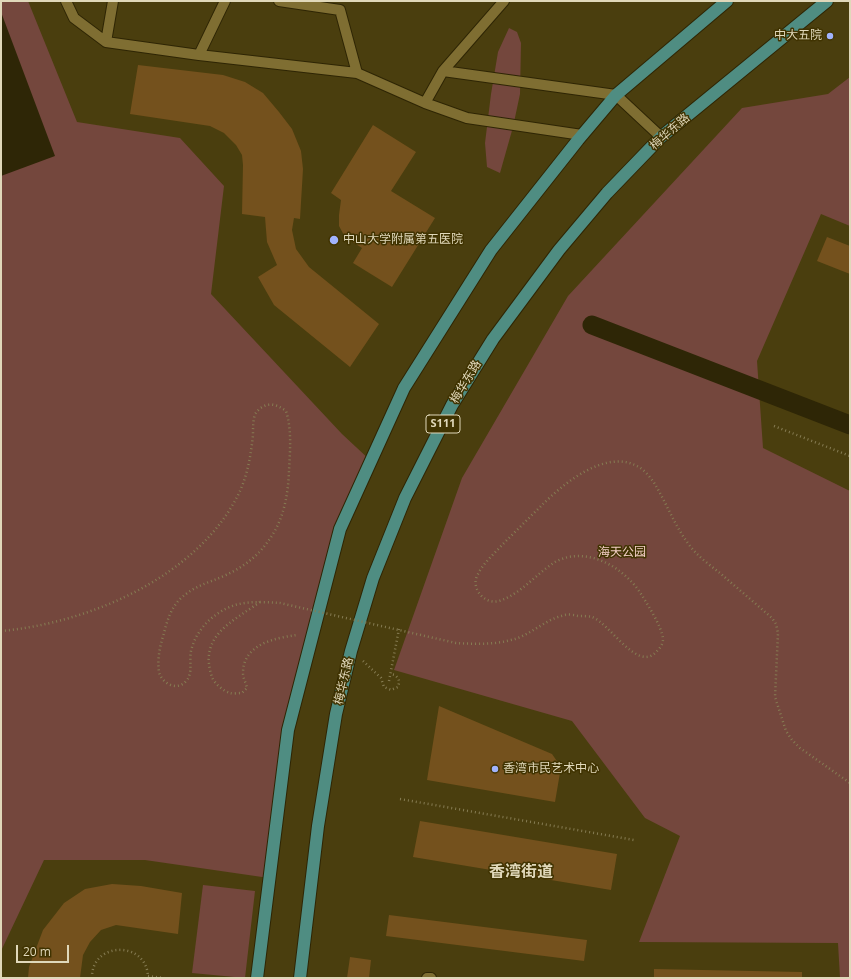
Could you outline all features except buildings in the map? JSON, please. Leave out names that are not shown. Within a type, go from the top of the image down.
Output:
[{"type":"main road","points":[[257,978],[288,730],[340,529],[404,388],[491,250],[582,135],[616,95],[727,1]]},
{"type":"main road","name":"梅华东路","points":[[300,978],[318,826],[336,714],[351,651],[373,578],[405,498],[452,405],[493,339],[558,250],[607,193],[661,138],[827,1]]},
{"type":"lane","points":[[66,1],[74,18],[106,42],[199,55],[358,73],[425,104],[467,118],[582,135]]},
{"type":"lane","points":[[106,42],[113,1]]},
{"type":"lane","points":[[199,55],[225,1]]},
{"type":"lane","points":[[279,1],[340,10],[358,73]]},
{"type":"lane","points":[[425,104],[443,71],[504,1]]},
{"type":"lane","points":[[443,71],[616,95],[661,138]]},
{"type":"path","points":[[1,631],[49,624],[97,609],[124,597],[155,580],[177,565],[199,547],[228,511],[240,491],[246,475],[250,456],[255,414],[258,410],[270,404],[279,405],[286,411],[289,426],[288,483],[282,516],[269,539],[256,555],[242,566],[225,576],[206,582],[189,591],[175,606],[169,615],[158,659],[159,672],[162,679],[168,684],[175,686],[183,684],[188,680],[191,652],[195,639],[202,627],[212,618],[236,605],[260,602],[280,603],[400,629],[456,643],[478,644],[511,640],[525,636],[540,626],[565,615],[591,616],[601,622],[634,655],[642,657],[655,654],[662,644],[663,637],[643,596],[625,575],[605,562],[591,557],[566,558],[554,563],[521,589],[501,600],[494,602],[487,601],[481,596],[476,588],[476,580],[485,563],[551,496],[582,472],[605,463],[627,463],[638,466],[656,485],[679,529],[696,553],[772,618],[776,624],[778,633],[775,696],[786,731],[800,748],[850,783]]},
{"type":"path","points":[[774,426],[850,456]]},
{"type":"path","points":[[260,602],[221,630],[209,650],[208,661],[213,679],[220,687],[230,693],[242,693],[247,688],[243,675],[243,667],[252,651],[261,644],[275,638],[314,632]]},
{"type":"path","points":[[389,681],[400,629]]},
{"type":"path","points":[[351,651],[381,678],[384,687],[391,690],[398,686],[399,683],[395,674],[391,674]]},
{"type":"path","points":[[400,799],[634,840]]},
{"type":"path","points":[[92,978],[95,964],[101,956],[118,949],[131,952],[142,960],[146,967],[148,977],[164,978]]},
{"type":"green space","points":[[1,1],[28,1],[77,122],[180,138],[224,186],[211,294],[342,434],[371,461],[340,529],[288,730],[269,878],[145,860],[44,860],[1,951]]},
{"type":"green space","points":[[509,28],[517,32],[521,43],[520,94],[513,127],[500,173],[487,167],[485,143],[498,52]]},
{"type":"green space","name":"海天公园","points":[[850,77],[850,226],[821,214],[757,361],[763,448],[850,491],[850,978],[840,978],[838,943],[639,942],[680,836],[645,818],[572,721],[394,670],[462,478],[568,296],[742,108],[828,94]]},
{"type":"green space","points":[[203,885],[255,891],[245,978],[192,973]]},
{"type":"shaded area","points":[[1,12],[55,156],[1,176]]},
{"type":"waterway","points":[[592,325],[850,425]]},
{"type":"place","name":"中大五院","points":[[830,36]]},
{"type":"place","name":"中山大学附属第五医院","points":[[334,240]]},
{"type":"place","name":"香湾市民艺术中心","points":[[495,769]]},
{"type":"district","name":"香湾街道","points":[[521,872]]}]
